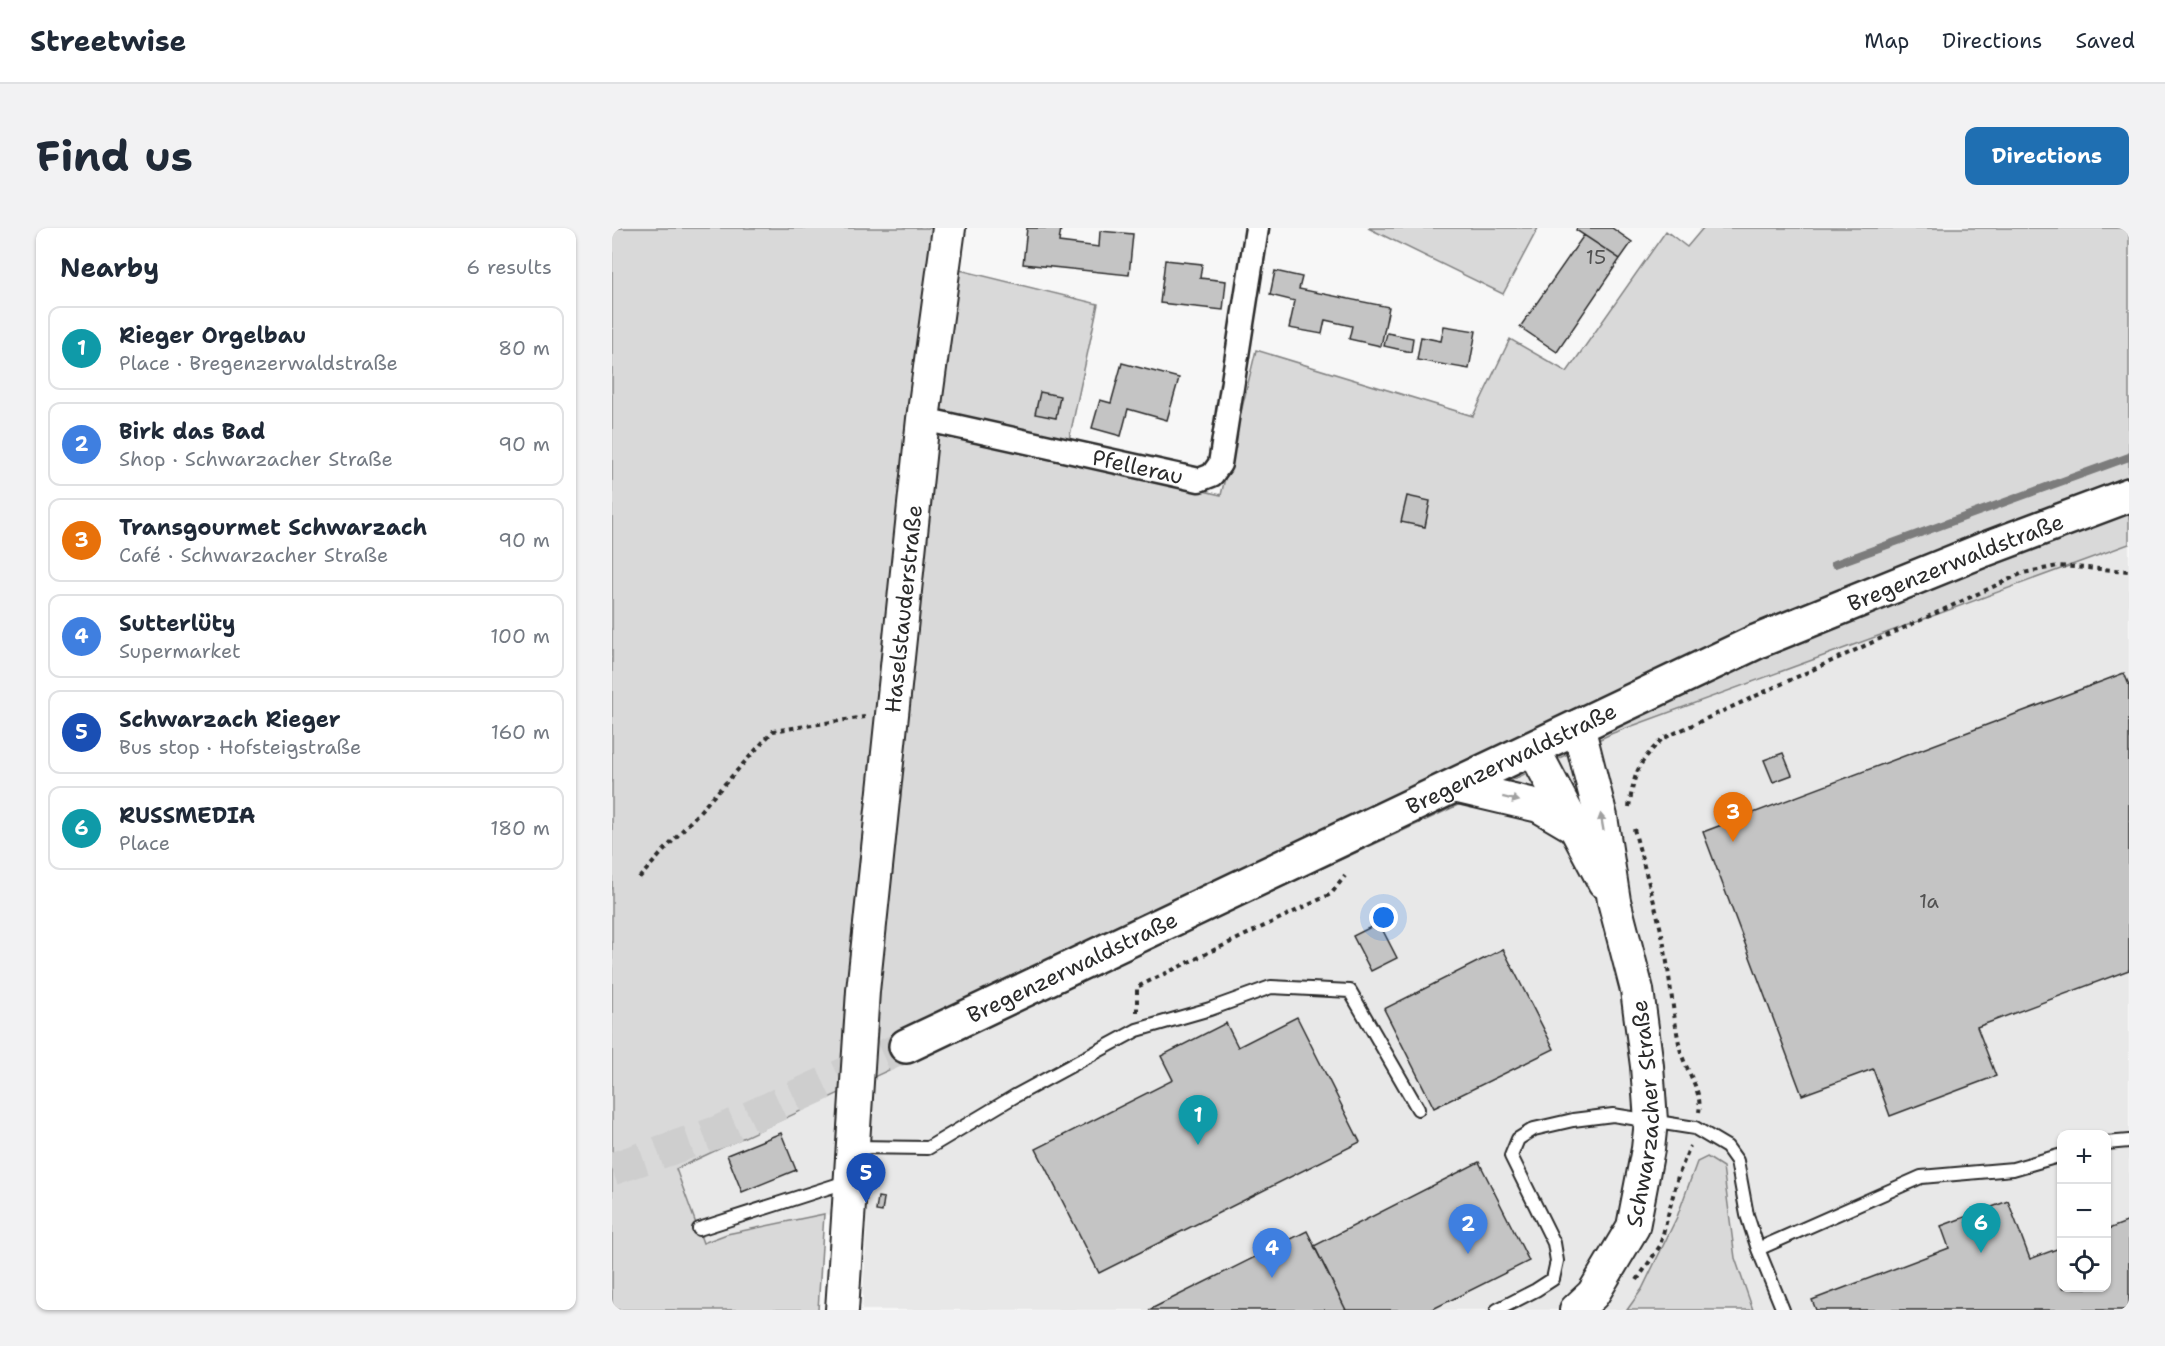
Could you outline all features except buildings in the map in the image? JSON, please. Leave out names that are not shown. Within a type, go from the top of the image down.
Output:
[{"type":"main road","name":"Haselstauderstraße","points":[[842,1310],[863,991],[923,418],[949,228]]},
{"type":"main road","name":"Bregenzerwaldstraße","points":[[906,1046],[1758,641],[1983,550],[2129,495]]},
{"type":"main road","name":"Schwarzacher Straße","points":[[1576,1310],[1593,1294],[1633,1227],[1651,1121],[1647,1066],[1637,990],[1614,901],[1601,817],[1578,726]]},
{"type":"main road","name":"Schwarzacher Straße","points":[[1533,748],[1614,901]]},
{"type":"main road","points":[[1454,786],[1539,806],[1574,826]]},
{"type":"street","name":"Pfellerau","points":[[923,418],[1199,480],[1212,475],[1220,464],[1257,228]]},
{"type":"lane","points":[[853,1147],[928,1148],[1015,1096],[1137,1030],[1210,1009],[1271,987],[1350,991],[1418,1109]]},
{"type":"lane","points":[[1497,1310],[1552,1279],[1557,1261],[1554,1243],[1511,1156],[1518,1139],[1534,1129],[1613,1115],[1695,1128],[1727,1147],[1737,1161],[1747,1215],[1758,1249],[1784,1310]]},
{"type":"lane","points":[[2111,1143],[2129,1142]]},
{"type":"lane","points":[[1758,1249],[1921,1177],[2013,1169],[2057,1156]]},
{"type":"lane","points":[[699,1229],[850,1180]]},
{"type":"path","points":[[1629,809],[1635,774],[1646,756],[1662,740],[2023,573],[2058,566],[2129,571]]},
{"type":"path","points":[[639,878],[773,731],[892,713]]},
{"type":"path","points":[[1632,820],[1662,936],[1680,1048],[1685,1068],[1696,1087],[1700,1104],[1688,1155],[1678,1176],[1660,1246],[1635,1283]]},
{"type":"path","points":[[1137,1030],[1137,987],[1331,894],[1345,876]]},
{"type":"shaded area","points":[[612,228],[940,228],[935,264],[1098,304],[1065,459],[1221,495],[1256,350],[1473,416],[1510,339],[1567,372],[1666,231],[1687,247],[1703,228],[2129,228],[2129,544],[1613,733],[676,1169],[703,1243],[727,1234],[824,1214],[818,1310],[612,1310]]},
{"type":"shaded area","points":[[1368,228],[1538,228],[1503,294]]},
{"type":"shaded area","points":[[2129,544],[2129,1310],[862,1310],[867,1222],[824,1214],[727,1234],[703,1243],[676,1169],[1613,733]]},
{"type":"shaded area","points":[[1707,1157],[1723,1167],[1735,1258],[1753,1310],[1627,1310],[1642,1289],[1677,1217],[1697,1162]]},
{"type":"waterway","points":[[1835,564],[2129,457]]},
{"type":"tunnel","points":[[612,1169],[718,1132],[906,1046]]},
{"type":"place","name":"Transgourmet Schwarzach","points":[[1733,842]]},
{"type":"place","name":"Rieger Orgelbau","points":[[1198,1145]]},
{"type":"place","name":"Schwarzach Rieger","points":[[866,1203]]},
{"type":"place","name":"RUSSMEDIA","points":[[1981,1253]]},
{"type":"place","name":"Birk das Bad","points":[[1468,1254]]},
{"type":"place","name":"Sutterlüty","points":[[1272,1278]]}]
